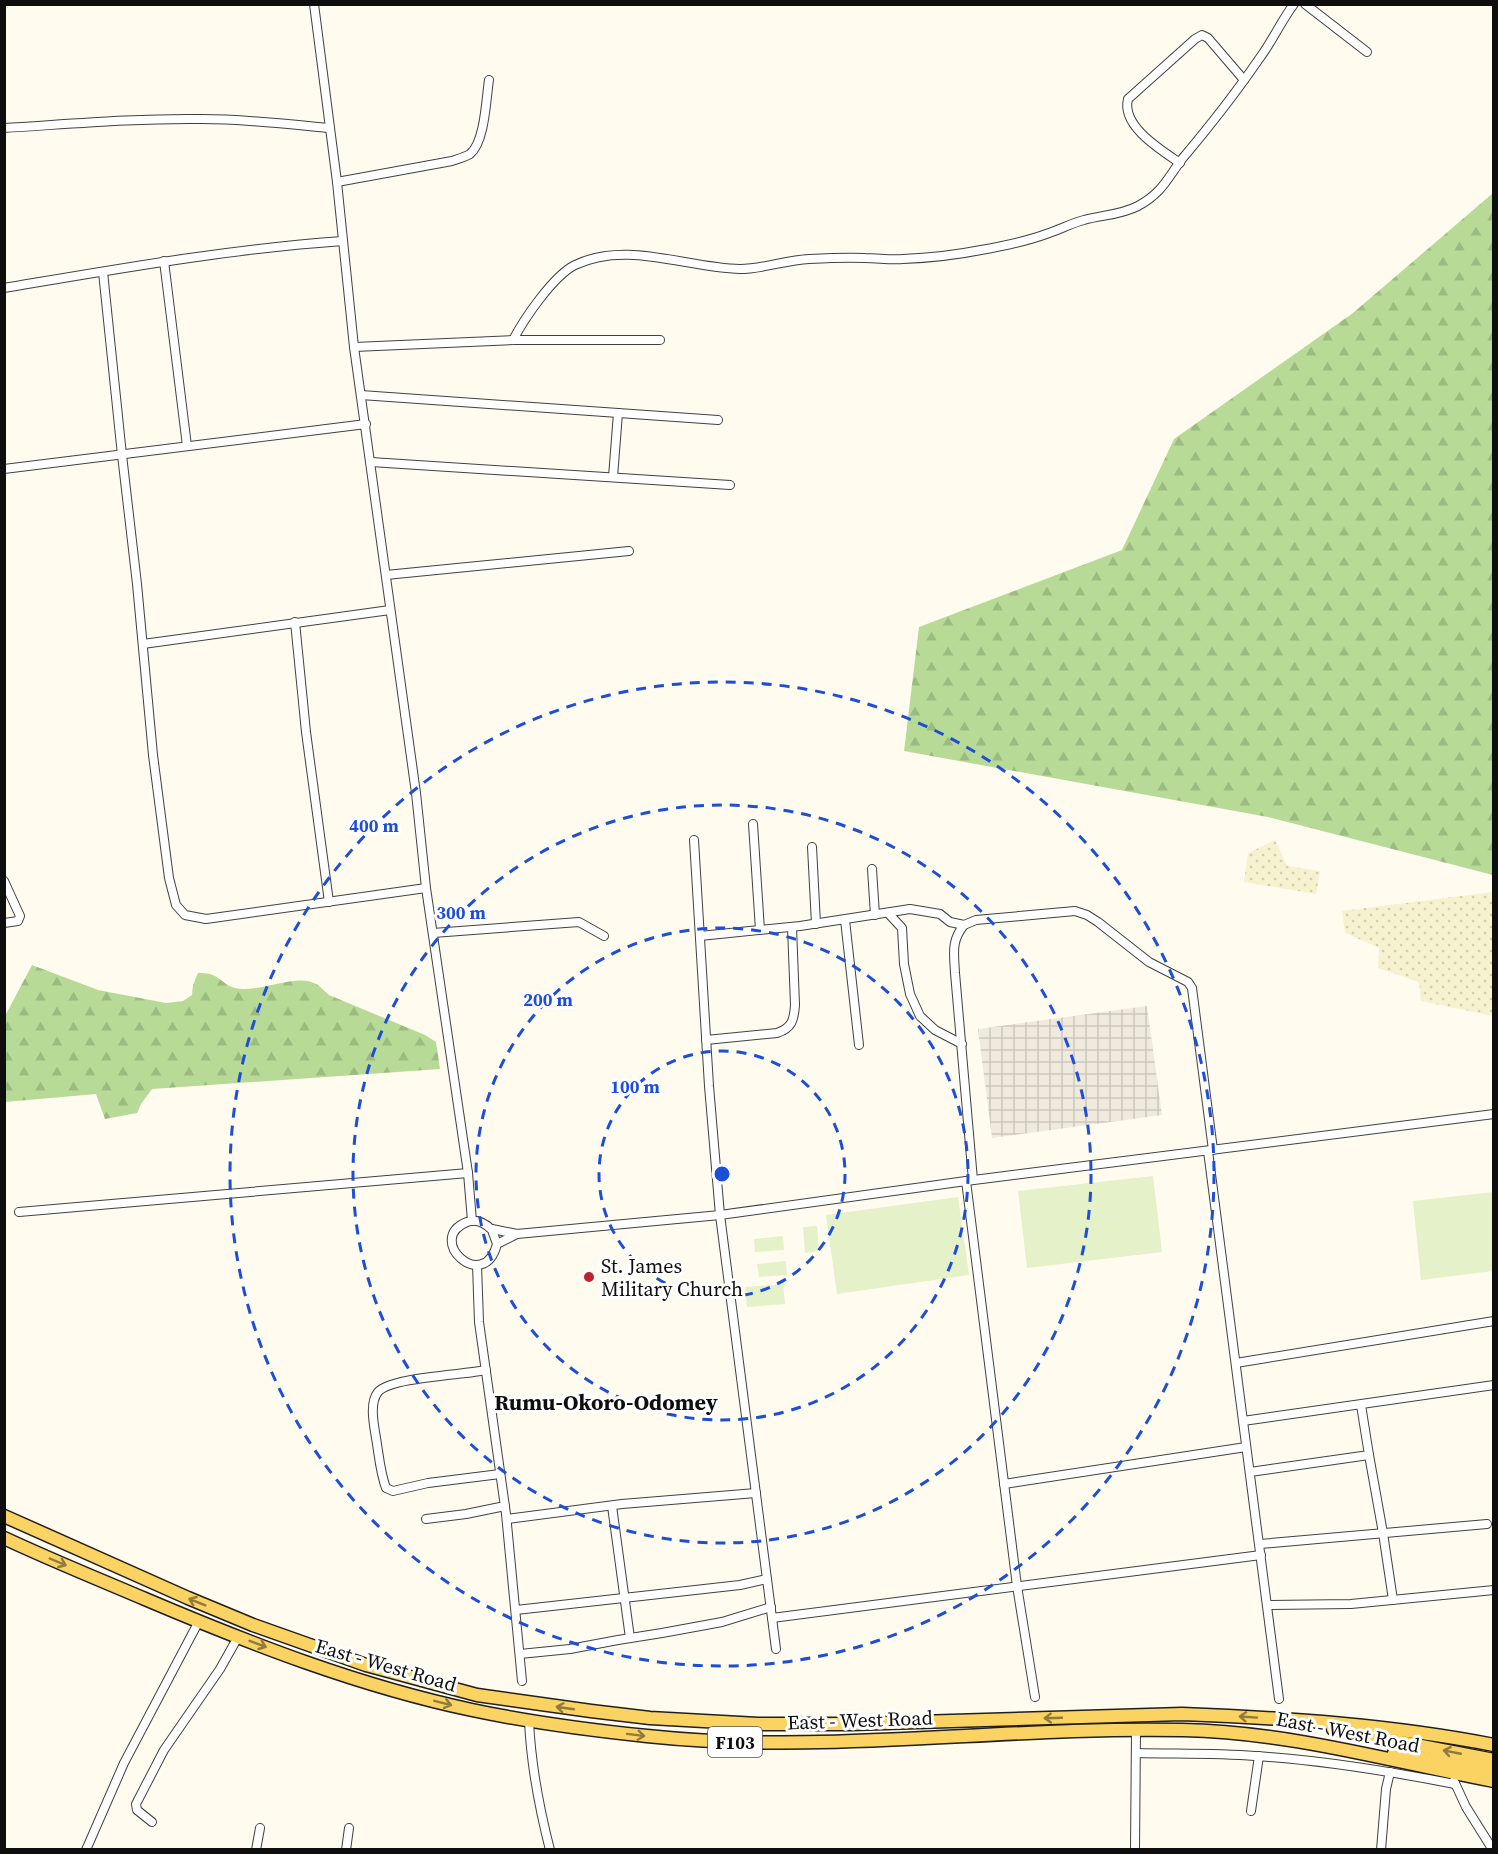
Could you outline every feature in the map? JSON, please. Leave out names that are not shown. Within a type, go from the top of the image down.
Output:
[{"type":"main road","name":"East - West Road","points":[[4,1516],[180,1595],[263,1629],[366,1665],[477,1695],[591,1712],[671,1720],[758,1724],[852,1724],[1182,1714],[1356,1724],[1494,1745]]},
{"type":"main road","name":"East - West Road","points":[[4,1538],[199,1621],[307,1663],[399,1692],[529,1721],[649,1736],[758,1742],[1136,1731],[1227,1732],[1278,1737],[1453,1779],[1494,1781]]},
{"type":"main road","points":[[1283,1720],[1494,1771]]},
{"type":"main road","points":[[852,1724],[852,1741]]},
{"type":"main road","points":[[1278,1737],[1494,1760]]},
{"type":"street","points":[[314,4],[337,182],[354,347],[416,793],[426,888],[468,1173],[472,1221]]},
{"type":"street","points":[[513,340],[525,318],[563,273],[588,260],[606,256],[632,255],[744,269],[788,260],[864,258],[901,260],[980,251],[1048,234],[1085,219],[1115,215],[1136,208],[1164,187],[1179,163],[1223,110],[1260,58],[1294,4]]},
{"type":"street","points":[[1305,4],[1367,52]]},
{"type":"street","points":[[1179,163],[1146,140],[1137,129],[1126,105],[1128,99],[1202,35],[1208,38],[1244,80]]},
{"type":"street","points":[[337,182],[452,161],[469,154],[477,146],[482,128],[489,80]]},
{"type":"street","points":[[4,128],[200,118],[330,128]]},
{"type":"street","points":[[4,288],[164,261],[282,245],[343,240]]},
{"type":"street","points":[[164,261],[187,446]]},
{"type":"street","points":[[103,272],[153,754],[169,878],[176,905],[185,915],[206,919],[426,888]]},
{"type":"street","points":[[354,347],[513,340],[660,340]]},
{"type":"street","points":[[361,395],[718,420]]},
{"type":"street","points":[[613,477],[618,413]]},
{"type":"street","points":[[4,469],[366,424]]},
{"type":"street","points":[[370,462],[730,485]]},
{"type":"street","points":[[386,575],[629,551]]},
{"type":"street","points":[[143,644],[390,610]]},
{"type":"street","points":[[295,622],[306,732],[329,902]]},
{"type":"street","points":[[753,824],[760,930]]},
{"type":"street","points":[[694,840],[706,1040],[720,1215],[776,1649]]},
{"type":"street","points":[[812,847],[816,924]]},
{"type":"street","points":[[872,869],[875,915]]},
{"type":"street","points":[[4,881],[20,916],[18,921],[5,924]]},
{"type":"street","points":[[700,936],[816,924],[910,909],[940,914],[950,922],[963,925],[976,920],[1075,911],[1098,922],[1149,962],[1188,982],[1192,988],[1246,1447],[1279,1699]]},
{"type":"street","points":[[888,913],[902,928],[904,964],[910,994],[920,1016],[935,1030],[962,1044]]},
{"type":"street","points":[[845,920],[859,1045]]},
{"type":"street","points":[[434,933],[579,922],[604,936]]},
{"type":"street","points":[[963,925],[954,943],[970,1181],[1004,1484],[1017,1586],[1035,1697]]},
{"type":"street","points":[[706,1040],[787,1030],[794,1017],[795,1005],[792,927]]},
{"type":"street","points":[[492,1229],[497,1244],[490,1258],[477,1265],[462,1261],[453,1249],[454,1234],[458,1227],[472,1221],[480,1221],[492,1229],[517,1234],[720,1215],[1494,1114]]},
{"type":"street","points":[[20,1212],[468,1173]]},
{"type":"street","points":[[497,1244],[517,1234]]},
{"type":"street","points":[[477,1265],[479,1322],[507,1519],[522,1681]]},
{"type":"street","points":[[1236,1363],[1494,1321]]},
{"type":"street","points":[[486,1370],[392,1384],[378,1392],[374,1403],[374,1424],[382,1479],[386,1488],[393,1491],[428,1483],[500,1474]]},
{"type":"street","points":[[1243,1421],[1494,1385]]},
{"type":"street","points":[[1361,1405],[1393,1600]]},
{"type":"street","points":[[1004,1484],[1246,1447]]},
{"type":"street","points":[[1250,1472],[1369,1455]]},
{"type":"street","points":[[507,1519],[612,1506],[756,1493]]},
{"type":"street","points":[[426,1519],[505,1506]]},
{"type":"street","points":[[612,1506],[630,1638]]},
{"type":"street","points":[[1260,1545],[1487,1524]]},
{"type":"street","points":[[772,1618],[1261,1555]]},
{"type":"street","points":[[516,1610],[740,1585],[767,1579]]},
{"type":"street","points":[[1267,1605],[1351,1604],[1494,1590]]},
{"type":"street","points":[[520,1654],[570,1649],[722,1622],[771,1607]]},
{"type":"street","points":[[86,1850],[124,1763],[199,1621]]},
{"type":"street","points":[[152,1822],[137,1810],[136,1804],[165,1750],[220,1669],[238,1637]]},
{"type":"street","points":[[529,1721],[535,1780],[550,1850]]},
{"type":"street","points":[[1134,1850],[1136,1731]]},
{"type":"street","points":[[1136,1753],[1259,1756],[1453,1779],[1466,1807],[1492,1850]]},
{"type":"street","points":[[1251,1810],[1259,1756]]},
{"type":"street","points":[[1382,1850],[1386,1789],[1390,1772]]},
{"type":"street","points":[[256,1850],[260,1828]]},
{"type":"street","points":[[346,1850],[349,1828]]},
{"type":"shaded area","points":[[1275,840],[1287,866],[1320,871],[1316,894],[1244,882],[1248,853]]},
{"type":"shaded area","points":[[1493,892],[1493,1016],[1421,1001],[1419,982],[1378,968],[1379,948],[1345,933],[1342,911]]},
{"type":"shaded area","points":[[1147,1006],[1162,1115],[992,1138],[978,1029]]},
{"type":"green space","points":[[1493,193],[1493,875],[1268,817],[904,751],[919,627],[1122,550],[1174,439],[1353,313]]},
{"type":"green space","points":[[32,965],[98,990],[166,1003],[183,1001],[192,995],[198,973],[211,974],[230,986],[245,989],[289,981],[310,981],[329,995],[425,1035],[436,1042],[440,1069],[152,1089],[137,1113],[105,1119],[96,1094],[5,1102],[5,1016]]},
{"type":"green space","points":[[1153,1176],[1162,1252],[1027,1268],[1018,1191]]},
{"type":"green space","points":[[1493,1192],[1493,1271],[1421,1280],[1413,1201]]},
{"type":"green space","points":[[958,1197],[969,1275],[837,1294],[826,1215]]},
{"type":"green space","points":[[817,1226],[819,1251],[805,1253],[803,1227]]},
{"type":"green space","points":[[783,1236],[784,1250],[755,1252],[754,1239]]},
{"type":"green space","points":[[786,1261],[787,1275],[759,1277],[757,1264]]},
{"type":"green space","points":[[783,1284],[785,1304],[747,1307],[745,1287]]},
{"type":"place","name":"St. James Military Church","points":[[589,1277]]},
{"type":"district","name":"Rumu-Okoro-Odomey","points":[[606,1402]]}]
